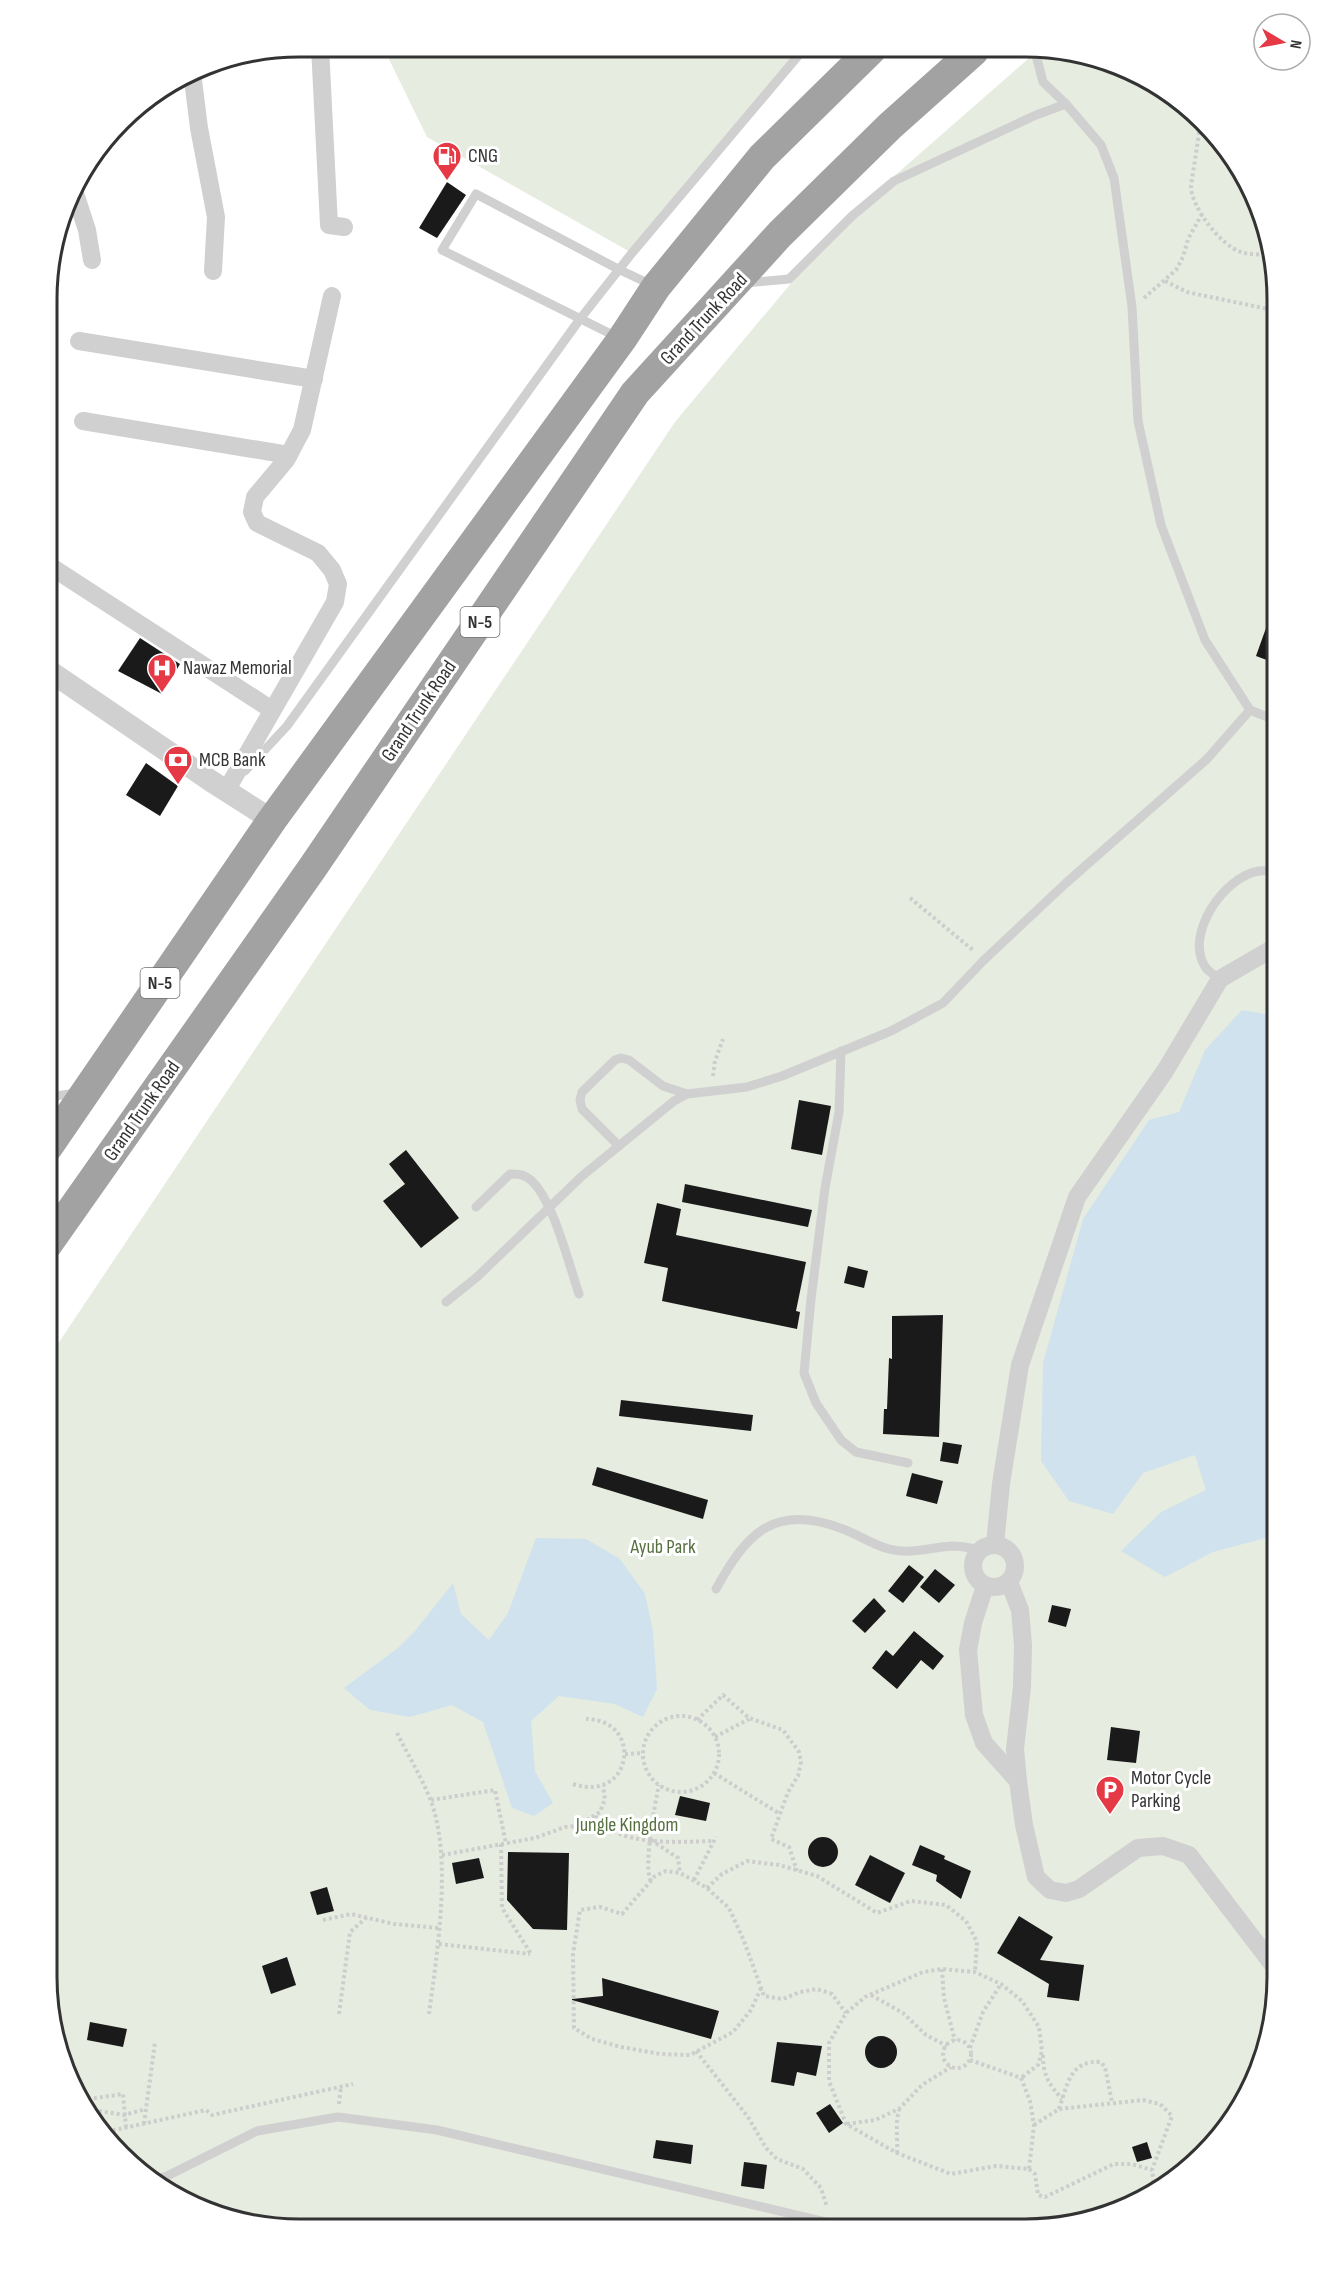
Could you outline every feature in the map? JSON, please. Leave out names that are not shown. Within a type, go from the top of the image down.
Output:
[{"type":"highway","name":"N-5","points":[[57,1134],[272,820],[622,339],[656,287],[762,157],[865,57]]},
{"type":"highway","name":"Grand Trunk Road","points":[[57,1231],[314,867],[635,393],[737,284],[780,234],[890,126],[967,57]]},
{"type":"street","points":[[320,57],[328,225],[344,227]]},
{"type":"street","points":[[193,81],[199,128],[216,218],[213,271]]},
{"type":"street","points":[[78,201],[87,230],[92,260]]},
{"type":"street","points":[[226,791],[335,602],[338,584],[332,570],[318,553],[257,523],[252,512],[255,497],[289,455],[302,430],[332,296]]},
{"type":"street","points":[[79,341],[314,379]]},
{"type":"street","points":[[83,421],[289,455]]},
{"type":"street","points":[[57,571],[272,710]]},
{"type":"street","points":[[57,676],[272,820]]},
{"type":"street","points":[[987,1547],[1003,1546],[1014,1559],[1016,1567],[1009,1582],[1002,1586],[993,1588],[978,1581],[973,1565],[987,1547],[1001,1484],[1020,1365],[1077,1197],[1166,1071],[1220,979],[1267,952]]},
{"type":"street","points":[[1009,1582],[1020,1610],[1023,1645],[1022,1687],[1015,1749],[1026,1835],[1036,1877],[1042,1884],[1057,1893],[1073,1892],[1138,1848],[1163,1845],[1189,1855],[1267,1957]]},
{"type":"street","points":[[985,1586],[973,1623],[968,1650],[974,1715],[984,1743],[1018,1781]]},
{"type":"lane","points":[[226,791],[287,726],[580,319],[632,253],[797,57]]},
{"type":"lane","points":[[1037,58],[1042,82],[1066,104],[1101,145],[1114,178],[1132,307],[1138,421],[1161,525],[1205,640],[1250,710],[1267,717]]},
{"type":"lane","points":[[737,284],[789,279],[852,216],[894,181],[1036,115],[1066,104]]},
{"type":"lane","points":[[622,339],[442,250],[476,194],[656,287]]},
{"type":"lane","points":[[446,1302],[477,1277],[550,1207],[619,1146],[674,1101],[687,1094],[747,1087],[773,1079],[891,1031],[943,1004],[984,960],[1066,883],[1207,759],[1250,710]]},
{"type":"lane","points":[[1220,979],[1206,968],[1199,950],[1204,921],[1215,901],[1233,884],[1257,871],[1267,872]]},
{"type":"lane","points":[[841,1051],[838,1112],[822,1210],[804,1373],[816,1403],[841,1440],[856,1452],[908,1463]]},
{"type":"lane","points":[[619,1146],[582,1109],[580,1100],[582,1092],[615,1060],[621,1058],[629,1060],[663,1086],[687,1094]]},
{"type":"lane","points":[[57,1097],[85,1092]]},
{"type":"lane","points":[[476,1207],[510,1174],[522,1174],[531,1179],[550,1207],[579,1294]]},
{"type":"lane","points":[[716,1589],[732,1560],[751,1538],[760,1530],[781,1521],[819,1522],[842,1528],[889,1549],[906,1551],[955,1546],[987,1547]]},
{"type":"lane","points":[[163,2177],[257,2132],[338,2117],[437,2130],[812,2219]]},
{"type":"path","points":[[1199,131],[1191,195],[1215,231],[1234,248],[1242,252],[1262,254]]},
{"type":"path","points":[[1132,307],[1176,270],[1183,257],[1188,239],[1202,214]]},
{"type":"path","points":[[1165,281],[1187,292],[1267,310]]},
{"type":"path","points":[[910,898],[984,960]]},
{"type":"path","points":[[715,1091],[713,1075],[715,1061],[723,1039]]},
{"type":"path","points":[[697,1720],[723,1695],[749,1718],[783,1730],[799,1752],[801,1762],[798,1776],[788,1792],[771,1839],[789,1847],[797,1871]]},
{"type":"path","points":[[685,1716],[707,1727],[715,1737],[718,1761],[714,1773],[706,1783],[695,1789],[683,1792],[670,1791],[659,1785],[647,1771],[643,1753],[645,1741],[661,1722],[673,1717],[685,1716]]},
{"type":"path","points":[[715,1737],[749,1718]]},
{"type":"path","points":[[573,1784],[584,1788],[603,1786],[617,1776],[623,1766],[625,1754],[618,1732],[609,1724],[598,1719],[586,1719]]},
{"type":"path","points":[[397,1733],[430,1800],[442,1855],[439,1944],[429,2014]]},
{"type":"path","points":[[625,1754],[643,1753]]},
{"type":"path","points":[[714,1773],[780,1814]]},
{"type":"path","points":[[651,1881],[648,1871],[651,1826],[659,1785]]},
{"type":"path","points":[[442,1855],[536,1838],[565,1827],[577,1826],[595,1816],[603,1807],[605,1794],[603,1786]]},
{"type":"path","points":[[430,1800],[495,1790],[504,1844],[502,1908],[531,1954],[439,1944]]},
{"type":"path","points":[[595,1816],[606,1829],[616,1834],[650,1840],[715,1839],[694,1880]]},
{"type":"path","points":[[650,1840],[678,1858],[680,1873]]},
{"type":"path","points":[[707,1888],[722,1874],[747,1861],[779,1865],[817,1876],[877,1913],[911,1901],[946,1905],[966,1921],[977,1942],[975,1972]]},
{"type":"path","points":[[761,1988],[751,2010],[733,2032],[690,2055],[660,2054],[591,2039],[573,2028],[573,1954],[580,1910],[600,1907],[622,1914],[651,1881],[666,1871],[680,1873],[707,1888],[729,1908],[744,1941],[764,1996],[783,1999],[800,1992],[817,1989],[832,1994],[846,2013]]},
{"type":"path","points":[[323,1920],[351,1914],[394,1924],[439,1928]]},
{"type":"path","points":[[339,2014],[350,1932],[368,1917]]},
{"type":"path","points":[[942,1969],[944,1998],[955,2041]]},
{"type":"path","points":[[1062,2100],[1050,2086],[1043,2071],[1039,2027],[1022,2001],[1001,1984],[975,1972],[942,1969],[923,1972],[871,1995],[846,2013],[829,2043],[829,2081],[846,2124],[897,2153],[951,2174],[996,2166],[1029,2169],[1035,2174],[1038,2195],[1045,2197],[1114,2164],[1132,2164],[1152,2170]]},
{"type":"path","points":[[846,2124],[875,2120],[899,2109],[922,2085],[951,2067],[962,2067],[970,2060],[970,2049],[983,2012],[995,1990],[1001,1984]]},
{"type":"path","points":[[871,1995],[903,2013],[926,2036],[947,2046]]},
{"type":"path","points":[[951,2067],[944,2057],[947,2046],[955,2041],[964,2042],[970,2049]]},
{"type":"path","points":[[144,2124],[155,2042]]},
{"type":"path","points":[[696,2051],[748,2116],[766,2148],[777,2159],[803,2169],[821,2188],[827,2205],[829,2219]]},
{"type":"path","points":[[1021,2078],[1038,2065],[1042,2051]]},
{"type":"path","points":[[970,2060],[1021,2078],[1030,2101],[1034,2125],[1029,2169]]},
{"type":"path","points":[[1059,2109],[1066,2087],[1078,2067],[1086,2062],[1101,2062],[1105,2067],[1112,2102]]},
{"type":"path","points":[[112,2131],[206,2110],[212,2115],[353,2084]]},
{"type":"path","points":[[91,2099],[123,2094],[126,2128]]},
{"type":"path","points":[[1034,2125],[1059,2109],[1112,2102],[1150,2101],[1160,2104],[1172,2116],[1152,2170],[1154,2182]]},
{"type":"path","points":[[98,2110],[124,2115],[146,2109]]},
{"type":"path","points":[[897,2153],[896,2123],[899,2109]]},
{"type":"green space","points":[[388,57],[795,57],[632,253],[427,137]]},
{"type":"green space","name":"Ayub Park","points":[[1030,57],[1057,59],[1088,65],[1118,75],[1146,89],[1185,117],[1207,139],[1235,178],[1249,206],[1259,236],[1265,267],[1267,299],[1267,1977],[1265,2009],[1259,2040],[1249,2070],[1235,2098],[1207,2137],[1185,2159],[1146,2187],[1118,2201],[1088,2211],[1057,2217],[1025,2219],[299,2219],[267,2217],[236,2211],[206,2201],[178,2187],[139,2159],[117,2137],[89,2098],[75,2070],[65,2040],[59,2009],[57,1977],[57,1345],[675,422],[844,220]]},
{"type":"water","points":[[1242,1010],[1267,1014],[1267,1538],[1213,1552],[1165,1577],[1121,1551],[1161,1512],[1206,1490],[1195,1455],[1143,1473],[1113,1514],[1069,1501],[1041,1461],[1043,1363],[1083,1219],[1149,1120],[1179,1112],[1205,1050]]},
{"type":"water","points":[[536,1538],[586,1539],[620,1559],[645,1594],[653,1631],[657,1689],[643,1717],[615,1704],[559,1696],[531,1721],[535,1771],[553,1803],[534,1816],[512,1808],[483,1722],[452,1705],[410,1717],[370,1710],[344,1688],[398,1648],[415,1631],[453,1583],[461,1614],[489,1640],[508,1613]]},
{"type":"building","points":[[447,182],[466,195],[437,238],[419,228]]},
{"type":"building","points":[[1267,625],[1267,660],[1256,656]]},
{"type":"building","points":[[140,638],[180,664],[162,694],[118,671]]},
{"type":"building","points":[[146,763],[178,786],[160,816],[126,795]]},
{"type":"building","points":[[799,1100],[831,1106],[822,1155],[791,1149]]},
{"type":"building","points":[[406,1150],[459,1218],[421,1248],[383,1201],[405,1184],[389,1164]]},
{"type":"building","points":[[685,1184],[812,1210],[808,1227],[682,1202]]},
{"type":"building","points":[[657,1203],[681,1209],[676,1235],[806,1262],[796,1311],[800,1312],[797,1329],[662,1301],[668,1268],[644,1263]]},
{"type":"building","points":[[848,1266],[868,1271],[864,1288],[844,1283]]},
{"type":"building","points":[[943,1315],[939,1437],[883,1434],[884,1409],[887,1409],[889,1358],[892,1359],[892,1316]]},
{"type":"building","points":[[621,1400],[753,1415],[751,1431],[619,1416]]},
{"type":"building","points":[[943,1442],[962,1445],[958,1464],[940,1461]]},
{"type":"building","points":[[597,1467],[708,1500],[703,1519],[592,1485]]},
{"type":"building","points":[[912,1473],[943,1481],[937,1504],[906,1496]]},
{"type":"building","points":[[909,1565],[924,1577],[903,1603],[888,1591]]},
{"type":"building","points":[[935,1569],[955,1585],[939,1603],[920,1587]]},
{"type":"building","points":[[874,1598],[886,1611],[865,1633],[852,1621]]},
{"type":"building","points":[[1052,1605],[1071,1609],[1066,1627],[1048,1622]]},
{"type":"building","points":[[914,1631],[944,1656],[933,1670],[921,1660],[897,1689],[872,1668],[886,1650],[893,1656]]},
{"type":"building","points":[[1111,1727],[1140,1731],[1136,1763],[1107,1760]]},
{"type":"building","points":[[680,1796],[710,1803],[706,1821],[675,1815]]},
{"type":"building","points":[[823,1837],[834,1841],[838,1852],[834,1863],[823,1867],[812,1863],[808,1852],[812,1841]]},
{"type":"building","points":[[920,1845],[971,1871],[961,1899],[936,1881],[937,1875],[912,1865]]},
{"type":"building","points":[[508,1852],[569,1853],[567,1930],[533,1929],[507,1900]]},
{"type":"building","points":[[870,1855],[905,1873],[890,1903],[855,1885]]},
{"type":"building","points":[[479,1858],[484,1878],[456,1884],[452,1863]]},
{"type":"building","points":[[327,1887],[334,1911],[317,1915],[310,1892]]},
{"type":"building","points":[[1019,1916],[1053,1937],[1040,1960],[1084,1965],[1079,2001],[1047,1997],[1049,1984],[997,1953]]},
{"type":"building","points":[[287,1957],[296,1985],[271,1994],[262,1966]]},
{"type":"building","points":[[602,1978],[719,2011],[711,2039],[572,2000],[603,1996]]},
{"type":"building","points":[[90,2022],[127,2029],[123,2047],[87,2040]]},
{"type":"building","points":[[881,2036],[892,2041],[897,2052],[892,2063],[881,2068],[870,2063],[865,2052],[870,2041]]},
{"type":"building","points":[[777,2042],[822,2046],[816,2076],[797,2072],[794,2086],[771,2082]]},
{"type":"building","points":[[830,2104],[843,2123],[829,2133],[816,2113]]},
{"type":"building","points":[[656,2140],[693,2145],[691,2164],[653,2158]]},
{"type":"building","points":[[1147,2142],[1152,2158],[1137,2162],[1132,2147]]},
{"type":"building","points":[[744,2162],[767,2165],[764,2189],[741,2186]]},
{"type":"place","name":"CNG","points":[[447,182]]},
{"type":"place","name":"Nawaz Memorial","points":[[162,694]]},
{"type":"place","name":"MCB Bank","points":[[178,786]]},
{"type":"place","name":"Motor Cycle Parking","points":[[1110,1816]]},
{"type":"park label","name":"Jungle Kingdom","points":[[627,1825]]}]
